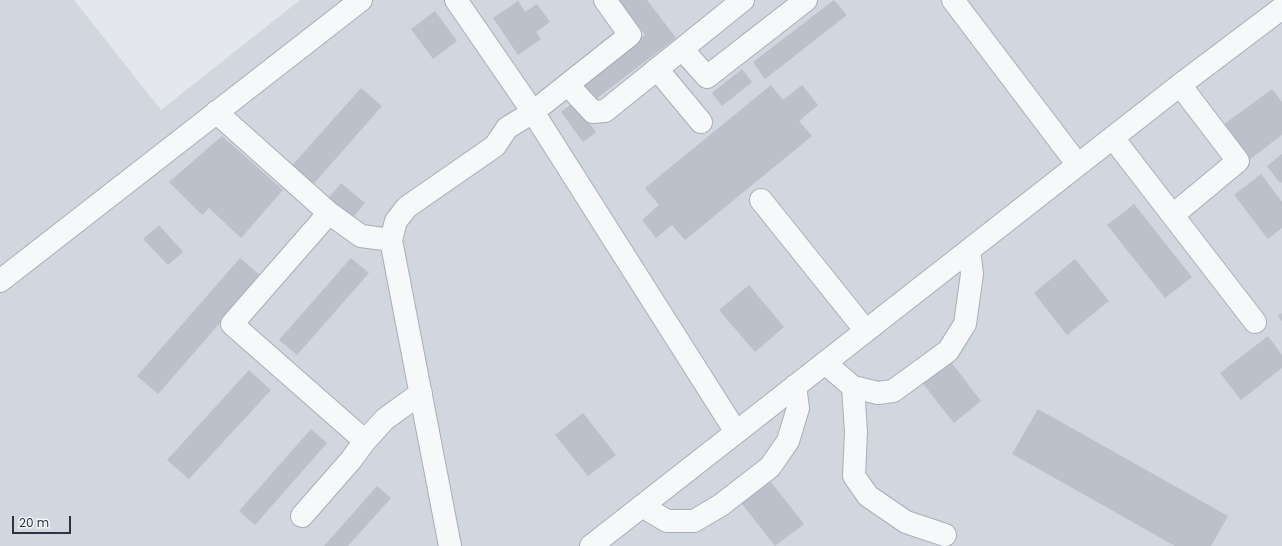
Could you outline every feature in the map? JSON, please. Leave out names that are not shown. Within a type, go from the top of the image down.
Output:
[{"type":"street","points":[[0,281],[360,0]]},
{"type":"street","points":[[456,0],[533,112],[736,432]]},
{"type":"street","points":[[450,546],[391,240],[396,221],[407,207],[495,146],[507,128],[533,112],[630,35],[606,0]]},
{"type":"street","points":[[568,85],[593,112],[605,111],[743,0]]},
{"type":"street","points":[[682,49],[706,77],[806,0]]},
{"type":"street","points":[[953,0],[1078,165]]},
{"type":"street","points":[[591,546],[1180,85],[1282,8]]},
{"type":"street","points":[[657,69],[701,122]]},
{"type":"street","points":[[1173,216],[1238,161],[1180,85]]},
{"type":"street","points":[[216,112],[329,213],[361,236],[391,240]]},
{"type":"street","points":[[1113,138],[1255,322]]},
{"type":"street","points":[[761,200],[866,331]]},
{"type":"street","points":[[329,213],[232,324],[365,441]]},
{"type":"street","points":[[825,363],[853,387],[878,393],[893,391],[948,351],[965,324],[972,274],[969,250]]},
{"type":"street","points":[[642,506],[667,521],[694,521],[733,495],[770,466],[788,441],[798,408],[795,386]]},
{"type":"street","points":[[853,387],[856,432],[854,476],[868,496],[906,522],[945,535]]},
{"type":"street","points":[[302,516],[385,419],[420,393]]},
{"type":"shaded area","points":[[0,0],[74,0],[161,110],[300,0],[1282,0],[1282,546],[0,546]]},
{"type":"building","points":[[618,0],[647,0],[676,38],[592,102],[580,85],[645,35]]},
{"type":"building","points":[[834,0],[847,15],[765,79],[753,62]]},
{"type":"building","points":[[518,1],[525,12],[537,4],[550,22],[536,32],[541,39],[518,55],[493,18]]},
{"type":"building","points":[[435,11],[457,41],[433,59],[411,29]]},
{"type":"building","points":[[742,69],[752,82],[722,106],[712,93]]},
{"type":"building","points":[[771,85],[783,100],[802,85],[818,105],[799,121],[812,136],[685,240],[672,225],[656,238],[642,220],[659,205],[645,188]]},
{"type":"building","points":[[361,88],[382,106],[310,188],[289,169]]},
{"type":"building","points":[[1272,89],[1282,102],[1282,135],[1249,160],[1223,125]]},
{"type":"building","points":[[574,102],[596,132],[583,142],[561,112]]},
{"type":"building","points":[[222,136],[283,190],[241,238],[209,208],[202,215],[169,182]]},
{"type":"building","points":[[1282,154],[1282,182],[1280,183],[1267,166]]},
{"type":"building","points":[[1261,174],[1282,202],[1282,228],[1268,239],[1234,195]]},
{"type":"building","points":[[341,183],[365,203],[352,219],[328,199]]},
{"type":"building","points":[[1134,204],[1192,277],[1165,298],[1107,225]]},
{"type":"building","points":[[159,225],[183,252],[168,265],[143,239]]},
{"type":"building","points":[[240,258],[261,276],[158,394],[137,376]]},
{"type":"building","points":[[351,258],[369,273],[297,355],[279,340]]},
{"type":"building","points":[[1075,259],[1109,301],[1067,335],[1034,293]]},
{"type":"building","points":[[749,285],[784,327],[755,352],[719,310]]},
{"type":"building","points":[[1282,313],[1282,321],[1278,316]]},
{"type":"building","points":[[1268,336],[1282,355],[1282,368],[1241,400],[1220,373]]},
{"type":"building","points":[[948,358],[981,401],[954,423],[920,380]]},
{"type":"building","points":[[249,370],[271,390],[189,479],[167,460]]},
{"type":"building","points":[[1038,409],[1228,516],[1211,546],[1175,546],[1012,454]]},
{"type":"building","points":[[583,413],[616,455],[588,476],[555,435]]},
{"type":"building","points":[[311,429],[327,443],[255,525],[239,511]]},
{"type":"building","points":[[768,478],[804,524],[775,546],[739,500]]},
{"type":"building","points":[[377,486],[391,498],[348,546],[324,546]]}]
